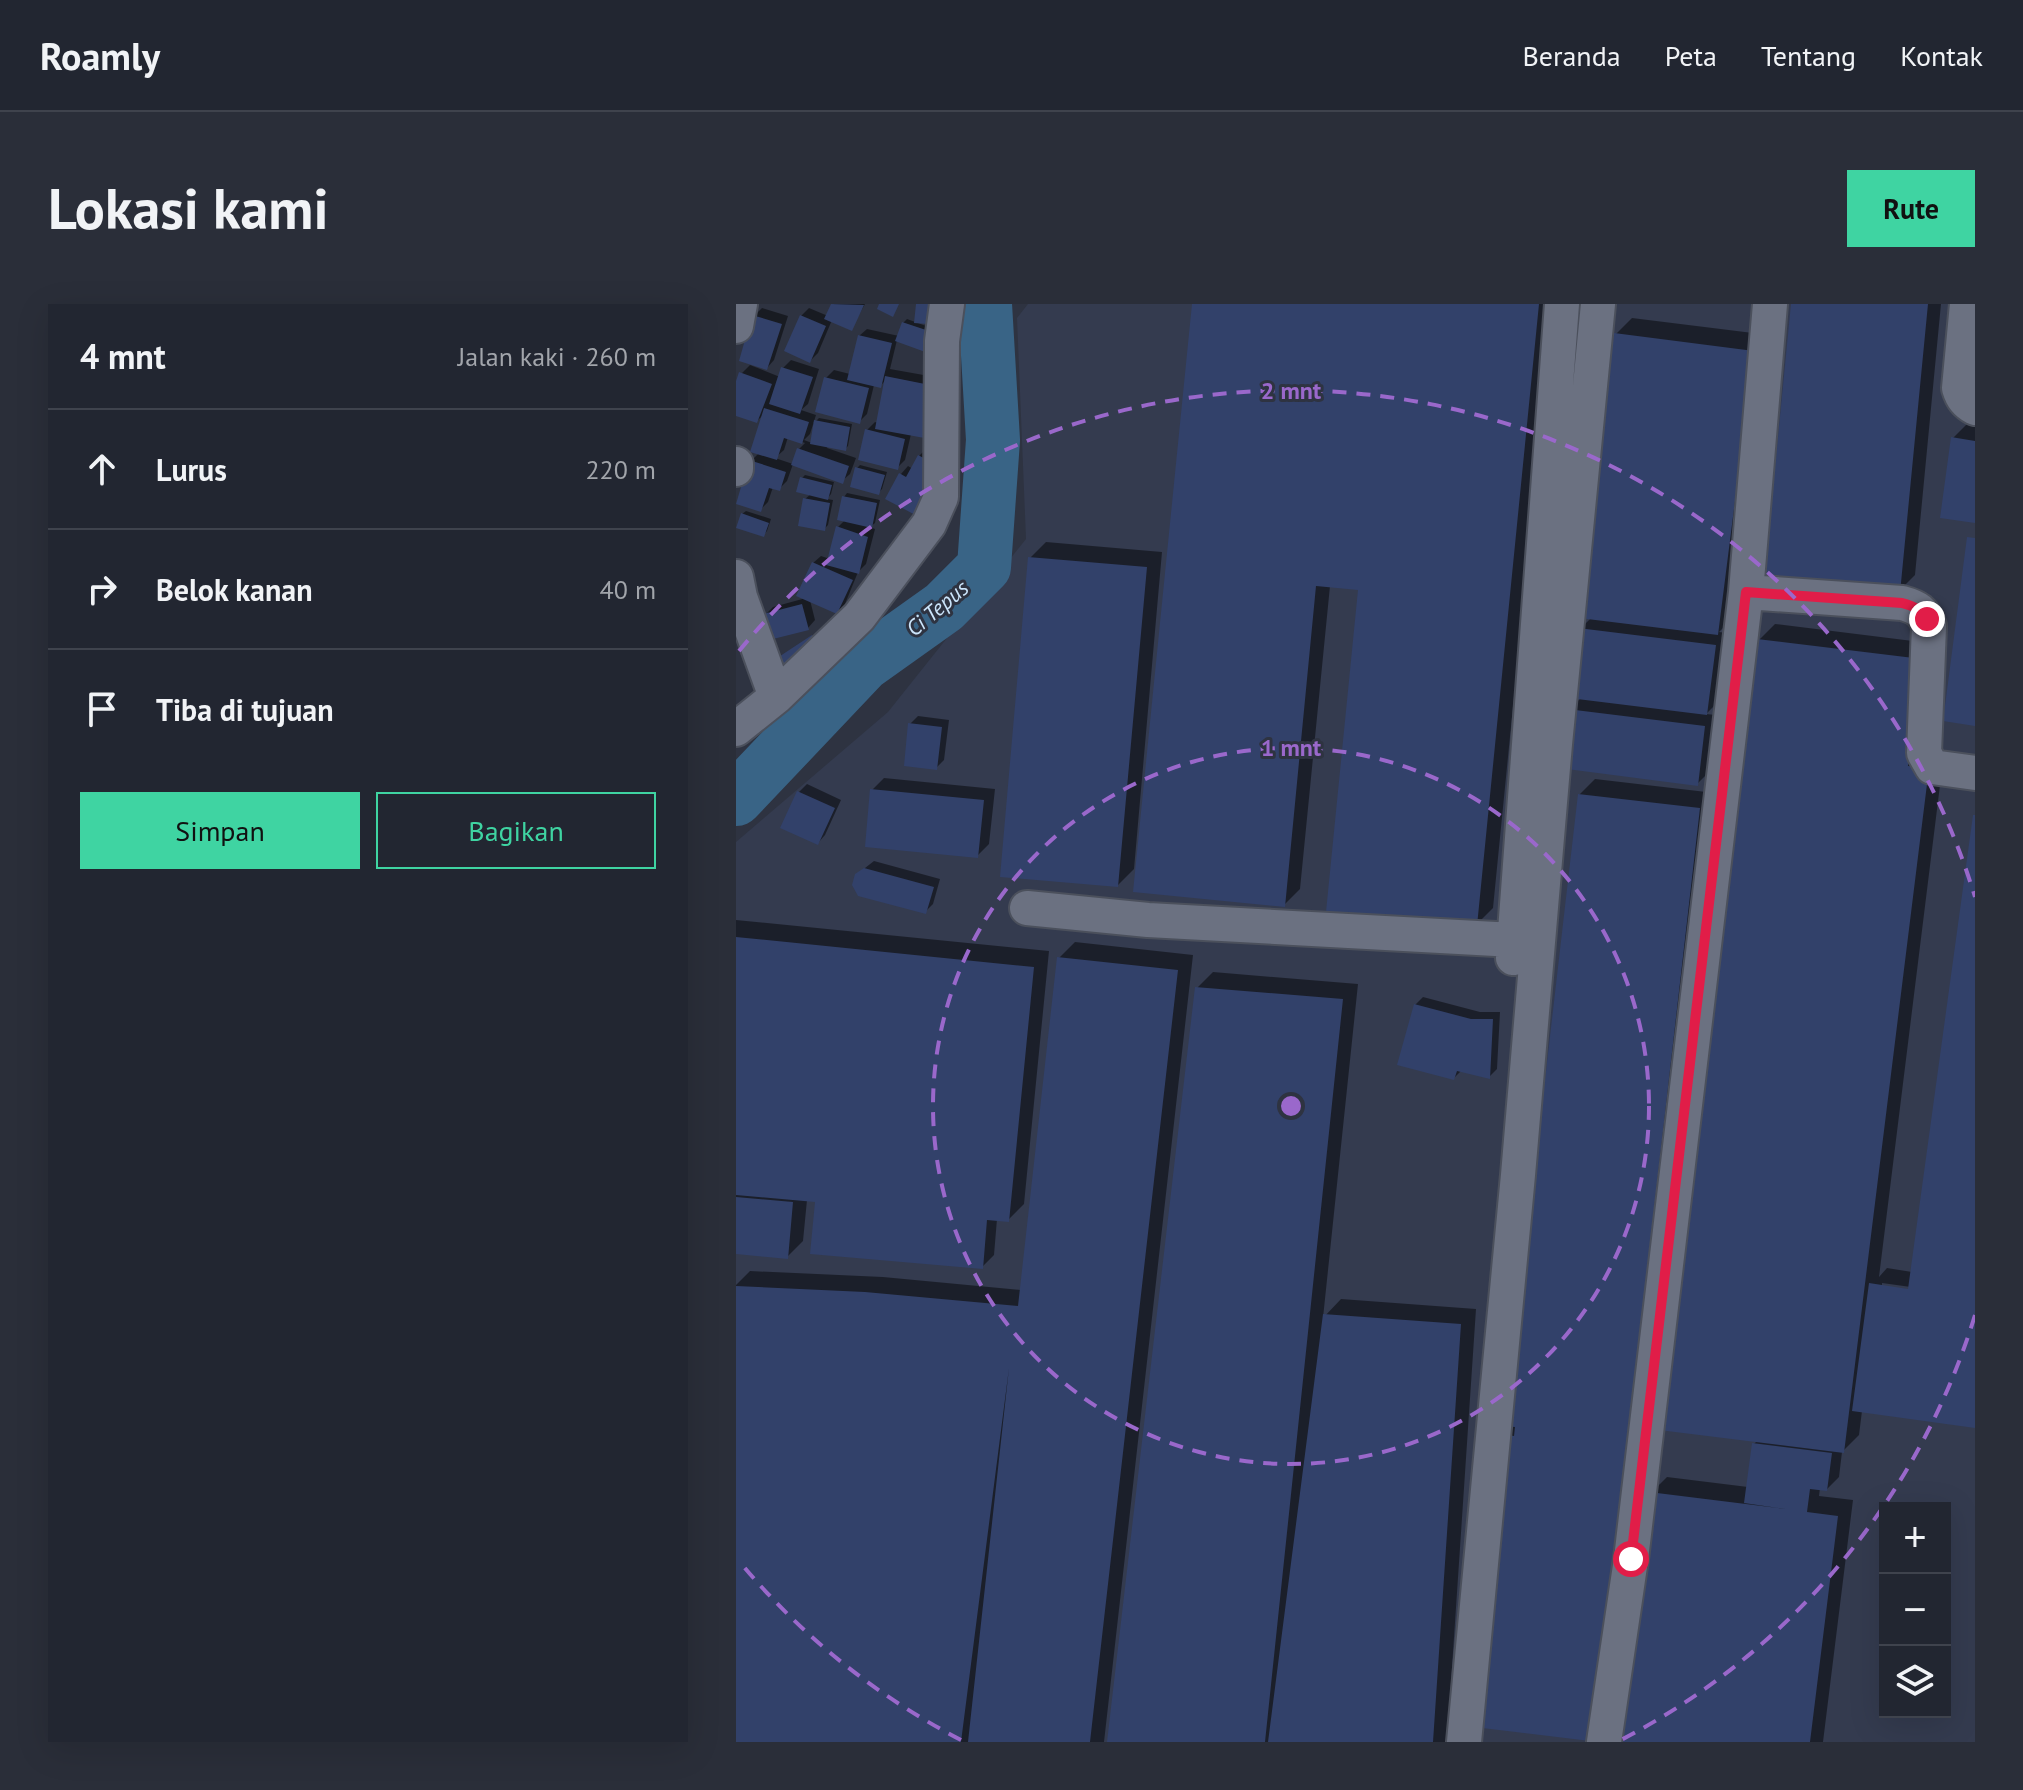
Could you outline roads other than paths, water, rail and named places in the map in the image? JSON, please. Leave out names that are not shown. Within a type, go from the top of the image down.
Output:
[{"type":"street","points":[[736,326],[740,304]]},
{"type":"street","points":[[736,729],[776,697],[859,617],[929,524],[941,497],[942,341],[947,304]]},
{"type":"street","points":[[1449,1742],[1562,304]]},
{"type":"street","points":[[1464,1742],[1598,304]]},
{"type":"street","points":[[1604,1742],[1631,1559],[1746,592],[1770,304]]},
{"type":"street","points":[[1967,304],[1959,388],[1961,396],[1975,408]]},
{"type":"street","points":[[736,577],[740,597],[776,697]]},
{"type":"street","points":[[1746,592],[1902,603],[1922,611],[1929,626],[1924,753],[1932,767],[1975,773]]},
{"type":"street","points":[[1027,908],[1148,920],[1514,940]]},
{"type":"waterway","name":"Ci Tepus","points":[[736,799],[864,664],[944,607],[984,567],[993,440],[985,304]]}]
